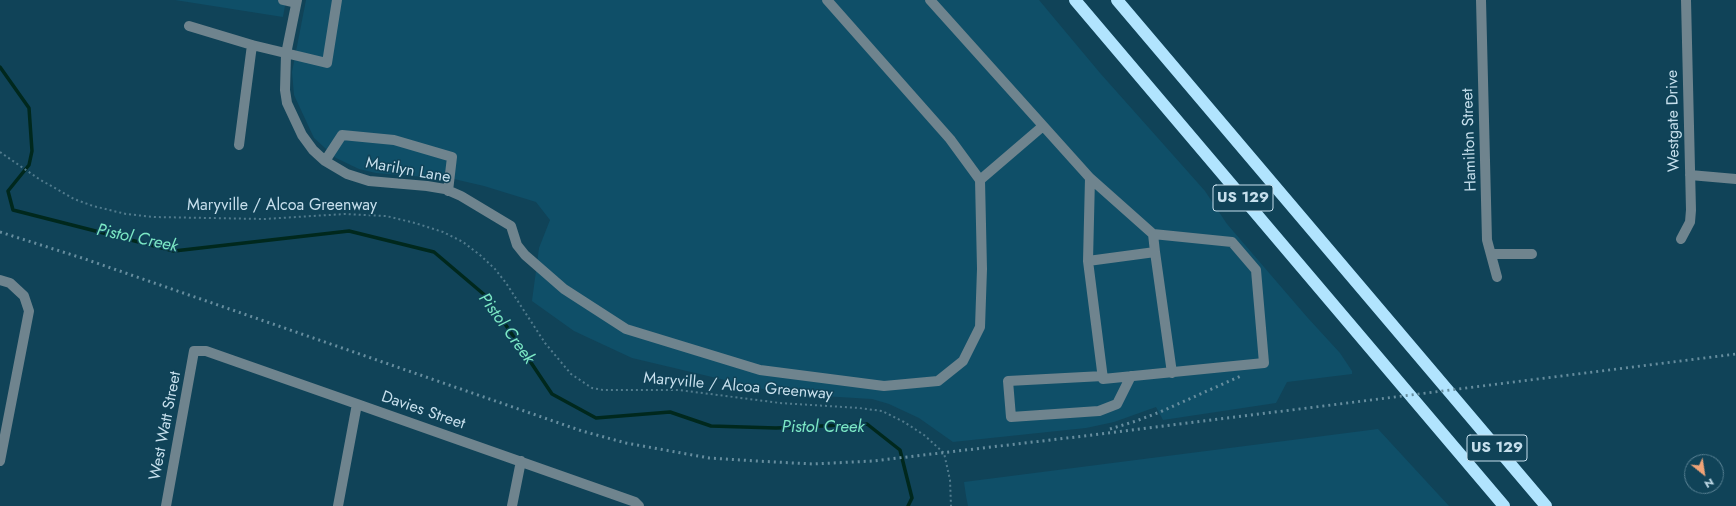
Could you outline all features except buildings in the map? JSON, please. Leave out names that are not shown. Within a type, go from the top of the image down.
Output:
[{"type":"highway","name":"US 129","points":[[1076,0],[1504,506]]},
{"type":"highway","name":"US 129","points":[[1118,0],[1546,506]]},
{"type":"street","points":[[283,0],[296,1]]},
{"type":"street","points":[[189,26],[252,46],[327,63],[337,0]]},
{"type":"street","points":[[827,0],[950,139],[980,180],[1042,126]]},
{"type":"street","points":[[930,0],[1090,178],[1153,234],[1232,242],[1256,270],[1264,363],[1131,376],[1104,379],[1103,376],[1008,381],[1011,417],[1099,411],[1117,404],[1131,376]]},
{"type":"street","name":"Hamilton Street","points":[[1481,0],[1487,240],[1497,277]]},
{"type":"street","name":"Westgate Drive","points":[[1681,239],[1690,222],[1691,210],[1686,0]]},
{"type":"street","name":"Marilyn Lane","points":[[296,1],[286,54],[284,77],[287,103],[302,135],[313,150],[325,161],[347,174],[368,181],[427,186],[461,196],[511,226],[517,245],[525,255],[564,289],[626,329],[760,370],[884,386],[938,381],[963,361],[980,327],[982,269],[980,180]]},
{"type":"street","points":[[239,145],[252,46]]},
{"type":"street","points":[[325,161],[342,135],[394,140],[452,157],[448,191]]},
{"type":"street","points":[[1690,175],[1736,178]]},
{"type":"street","points":[[1090,178],[1088,261],[1103,376]]},
{"type":"street","points":[[1153,234],[1172,372]]},
{"type":"street","points":[[1088,261],[1155,252]]},
{"type":"street","points":[[1491,254],[1532,254]]},
{"type":"street","points":[[0,280],[10,283],[24,296],[29,310],[0,461]]},
{"type":"street","name":"Davies Street","points":[[194,351],[206,352],[521,461],[635,502],[639,506]]},
{"type":"street","name":"West Watt Street","points":[[166,506],[194,351]]},
{"type":"street","points":[[338,506],[357,404]]},
{"type":"street","points":[[512,506],[521,461]]},
{"type":"path","name":"Maryville / Alcoa Greenway","points":[[0,152],[39,179],[74,199],[93,206],[126,214],[154,217],[264,219],[345,214],[386,216],[443,232],[463,242],[495,269],[554,353],[571,374],[592,388],[603,390],[679,390],[780,403],[882,411],[904,422],[924,435],[944,453],[950,480],[951,506]]},
{"type":"shaded area","points":[[175,0],[286,0],[283,17]]},
{"type":"shaded area","points":[[306,0],[1039,0],[1100,73],[1205,191],[1227,224],[1340,353],[1352,371],[1352,374],[1287,382],[1276,403],[1163,420],[1156,407],[1114,422],[1086,428],[953,442],[919,418],[889,404],[872,399],[822,396],[767,390],[632,358],[574,331],[532,301],[539,248],[550,220],[536,202],[484,186],[441,176],[436,178],[376,173],[359,169],[336,158],[314,138],[294,95],[292,72]]},
{"type":"shaded area","points":[[1378,429],[1449,506],[968,506],[966,496],[964,482]]},
{"type":"waterway","name":"Pistol Creek","points":[[0,67],[29,108],[32,151],[29,165],[8,191],[13,210],[174,251],[349,231],[434,252],[487,297],[552,394],[596,418],[670,412],[711,426],[776,428],[867,424],[900,450],[912,498],[908,506]]},
{"type":"railway","points":[[0,232],[85,259],[582,431],[626,443],[709,458],[813,464],[873,461],[1101,434],[1736,354]]},
{"type":"railway","points":[[1110,429],[1160,412],[1243,375]]}]
